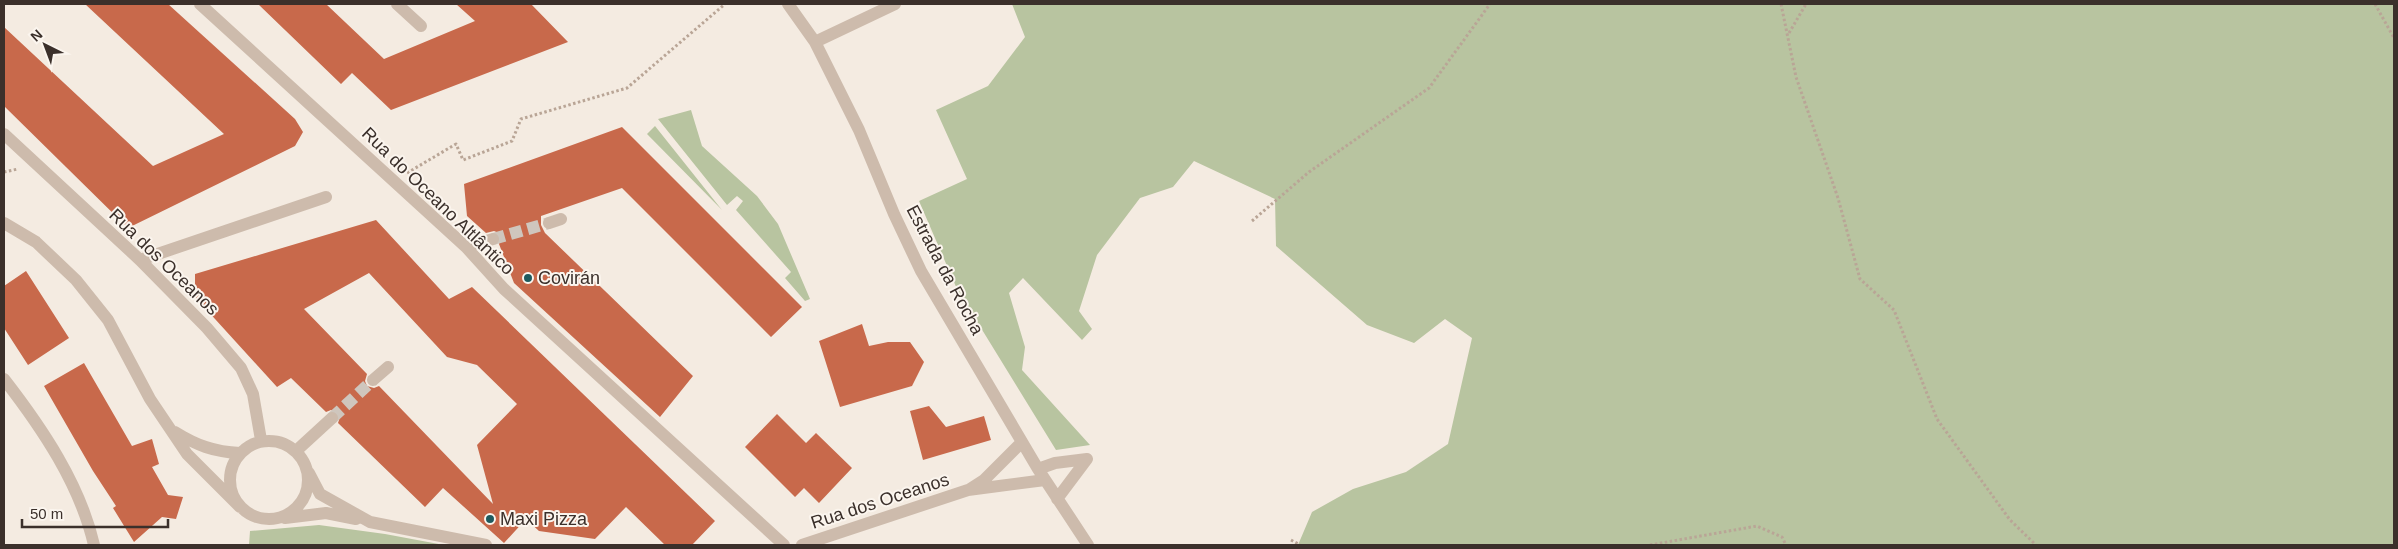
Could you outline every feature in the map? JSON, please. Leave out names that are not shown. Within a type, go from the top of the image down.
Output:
[{"type":"street","name":"Rua do Oceano Altlântico","points":[[200,4],[466,247],[504,289],[784,545]]},
{"type":"street","points":[[397,4],[421,26]]},
{"type":"street","name":"Estrada da Rocha","points":[[788,4],[815,42],[859,130],[894,214],[921,271],[1022,442],[1088,545]]},
{"type":"street","points":[[815,42],[895,4]]},
{"type":"street","name":"Rua dos Oceanos","points":[[4,134],[140,260],[207,328],[240,368],[253,394],[261,440]]},
{"type":"street","points":[[140,260],[326,197]]},
{"type":"street","points":[[4,223],[36,242],[76,280],[108,320],[150,400],[187,454],[240,507],[254,517],[268,520],[326,513],[486,545]]},
{"type":"street","points":[[466,247],[493,239]]},
{"type":"street","points":[[373,380],[388,367]]},
{"type":"street","points":[[4,379],[31,414],[66,472],[94,545]]},
{"type":"street","points":[[296,451],[332,418]]},
{"type":"street","points":[[172,431],[197,446],[220,452],[240,453]]},
{"type":"street","points":[[240,507],[230,486],[231,468],[240,453],[261,440],[281,442],[296,451],[302,458],[320,494],[370,522]]},
{"type":"street","points":[[968,490],[984,480],[1022,442]]},
{"type":"street","points":[[968,490],[1042,474],[1055,463],[1088,459],[1057,499]]},
{"type":"street","points":[[277,519],[298,508],[308,487],[308,471]]},
{"type":"street","name":"Rua dos Oceanos","points":[[805,545],[968,490]]},
{"type":"path","points":[[393,181],[456,144],[463,160],[512,141],[521,119],[627,88],[725,4]]},
{"type":"path","points":[[1252,220],[1309,172],[1429,88],[1490,4]]},
{"type":"path","points":[[1780,4],[1789,34],[1796,77],[1838,198],[1860,279],[1894,310],[1938,419],[2010,520],[2036,545]]},
{"type":"path","points":[[1789,34],[1806,4]]},
{"type":"path","points":[[2375,4],[2394,38]]},
{"type":"path","points":[[1650,545],[1757,526],[1782,537],[1786,545]]},
{"type":"path","points":[[1291,540],[1300,545]]},
{"type":"green space","points":[[1012,4],[2394,4],[2394,545],[1298,545],[1312,512],[1353,489],[1406,472],[1448,444],[1472,338],[1445,319],[1414,343],[1367,325],[1276,246],[1275,199],[1194,161],[1173,187],[1140,198],[1097,255],[1079,311],[1092,329],[1082,340],[1023,278],[1009,293],[1025,347],[1022,370],[1090,445],[1056,450],[957,289],[919,201],[967,179],[936,110],[988,86],[1025,37]]},
{"type":"green space","points":[[691,110],[702,146],[757,196],[778,224],[810,299],[805,301],[785,278],[791,272],[736,210],[743,201],[737,196],[727,205],[658,119]]},
{"type":"green space","points":[[655,126],[722,210],[647,134]]},
{"type":"green space","points":[[319,525],[385,534],[444,545],[249,545],[250,531]]},
{"type":"building","points":[[85,4],[168,4],[295,119],[303,132],[295,146],[128,228],[4,106],[4,27],[153,166],[224,134]]},
{"type":"building","points":[[258,4],[326,4],[384,59],[475,21],[456,4],[531,4],[568,42],[391,110],[352,73],[341,84]]},
{"type":"building","points":[[622,127],[802,307],[771,337],[622,188],[541,216],[541,225],[545,233],[693,376],[660,417],[514,283],[499,244],[501,237],[499,233],[494,231],[486,233],[467,216],[464,184]]},
{"type":"building","points":[[376,220],[449,299],[472,287],[715,521],[692,545],[665,545],[626,507],[595,539],[539,531],[526,519],[504,543],[443,488],[425,507],[338,423],[340,417],[338,412],[331,410],[326,412],[291,378],[277,387],[195,297],[195,274]],"holes":[[[369,273],[447,357],[477,365],[517,404],[477,445],[493,504],[379,386],[374,388],[367,386],[365,381],[367,374],[304,309]]]},
{"type":"building","points":[[26,271],[69,338],[28,365],[4,328],[4,286]]},
{"type":"building","points":[[862,324],[869,346],[888,342],[910,342],[924,362],[912,386],[840,407],[819,341]]},
{"type":"building","points":[[84,363],[132,446],[152,439],[159,464],[152,467],[168,495],[183,497],[176,519],[162,517],[134,542],[113,508],[116,506],[93,471],[44,386]]},
{"type":"building","points":[[929,406],[946,427],[984,416],[991,440],[923,460],[910,411]]},
{"type":"building","points":[[777,414],[806,443],[816,433],[852,468],[819,503],[804,488],[795,497],[745,447]]},
{"type":"tunnel","points":[[493,239],[549,223]]},
{"type":"tunnel","points":[[332,418],[373,380]]},
{"type":"place","name":"Covirán","points":[[528,278]]},
{"type":"place","name":"Maxi Pizza","points":[[490,519]]}]
